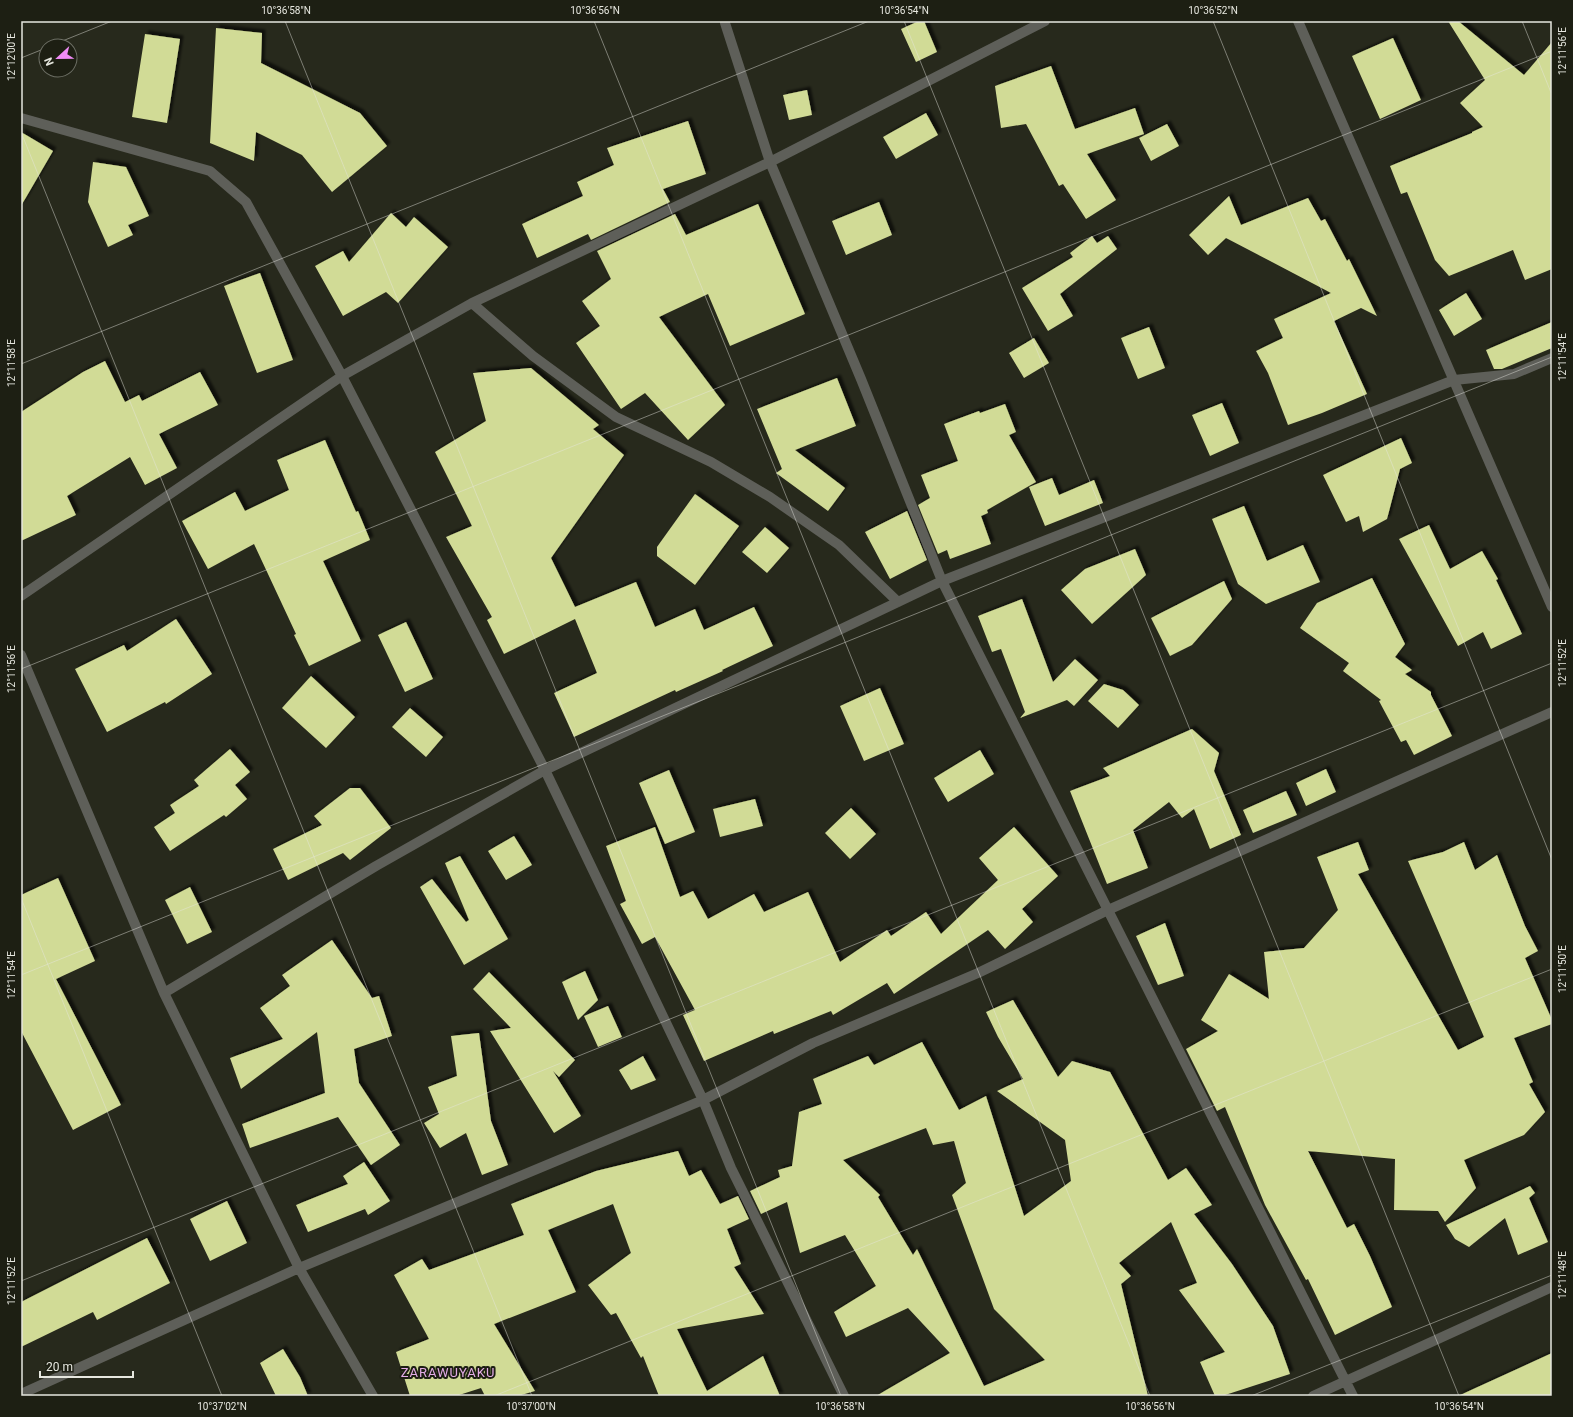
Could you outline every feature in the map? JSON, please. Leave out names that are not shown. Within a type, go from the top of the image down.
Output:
[{"type":"street","points":[[21,596],[342,376],[472,303],[770,162],[1046,21]]},
{"type":"street","points":[[1298,21],[1552,607]]},
{"type":"street","points":[[725,23],[770,162],[861,379],[942,581],[1353,1396]]},
{"type":"street","points":[[21,118],[210,171],[246,202],[342,376],[544,770],[703,1100],[730,1168],[844,1396]]},
{"type":"street","points":[[472,303],[533,356],[616,417],[711,462],[770,497],[839,545],[898,602]]},
{"type":"street","points":[[164,993],[376,866],[544,770],[942,581],[1454,380],[1514,374],[1552,358]]},
{"type":"street","points":[[21,655],[164,993],[299,1268],[373,1396]]},
{"type":"street","points":[[21,1394],[299,1268],[703,1100],[813,1043],[978,973],[1108,910],[1552,712]]},
{"type":"street","points":[[1313,1396],[1552,1286]]},
{"type":"building","points":[[919,21],[924,21],[937,52],[916,62],[901,29]]},
{"type":"building","points":[[1448,21],[1458,21],[1524,75],[1552,42],[1552,269],[1525,280],[1513,250],[1449,276],[1435,260],[1407,192],[1401,194],[1390,166],[1472,133],[1483,127],[1460,103],[1485,80]]},
{"type":"building","points":[[216,28],[262,33],[261,63],[360,113],[387,146],[332,192],[302,155],[256,132],[254,161],[210,143]]},
{"type":"building","points":[[145,34],[180,39],[167,123],[132,117]]},
{"type":"building","points":[[1393,38],[1421,100],[1380,119],[1352,56]]},
{"type":"building","points":[[1051,66],[1075,129],[1135,108],[1144,134],[1087,154],[1116,200],[1086,219],[1063,184],[1059,186],[1026,124],[1001,128],[995,86]]},
{"type":"building","points":[[807,90],[812,115],[789,120],[783,95]]},
{"type":"building","points":[[926,113],[938,135],[896,159],[883,137]]},
{"type":"building","points":[[688,121],[706,174],[663,189],[670,202],[591,240],[588,234],[537,258],[522,224],[583,196],[577,182],[614,165],[607,148]]},
{"type":"building","points":[[1167,124],[1179,146],[1151,161],[1139,138]]},
{"type":"building","points":[[21,132],[53,151],[21,206]]},
{"type":"building","points":[[93,162],[126,167],[149,216],[128,225],[133,235],[108,247],[88,202]]},
{"type":"building","points":[[1229,196],[1241,225],[1308,198],[1321,221],[1325,219],[1347,261],[1349,259],[1377,316],[1361,308],[1334,321],[1367,394],[1322,413],[1288,425],[1268,373],[1256,351],[1283,338],[1274,319],[1331,293],[1226,238],[1208,255],[1189,235]]},
{"type":"building","points":[[879,202],[892,235],[846,255],[832,221]]},
{"type":"building","points":[[758,204],[805,314],[730,346],[708,294],[659,317],[725,405],[688,440],[645,393],[621,409],[576,343],[600,326],[582,301],[611,279],[597,251],[675,214],[686,235]]},
{"type":"building","points":[[391,213],[406,227],[414,217],[448,247],[398,303],[386,292],[343,316],[315,266],[343,251],[349,262]]},
{"type":"building","points":[[1092,236],[1097,243],[1108,236],[1117,249],[1060,294],[1073,316],[1048,331],[1022,288],[1073,257],[1070,253]]},
{"type":"building","points":[[260,273],[293,360],[257,373],[224,286]]},
{"type":"building","points":[[1466,293],[1482,319],[1454,336],[1439,310]]},
{"type":"building","points":[[1552,322],[1552,348],[1502,369],[1494,369],[1486,350]]},
{"type":"building","points":[[1149,327],[1165,368],[1138,379],[1121,338]]},
{"type":"building","points":[[1034,338],[1049,363],[1024,378],[1009,353]]},
{"type":"building","points":[[105,361],[125,402],[139,395],[142,401],[200,372],[218,405],[159,434],[177,468],[145,485],[130,457],[67,496],[76,515],[21,541],[21,412],[83,372]]},
{"type":"building","points":[[531,368],[599,425],[593,429],[624,455],[551,558],[575,607],[636,582],[655,627],[695,609],[704,630],[754,607],[773,646],[722,670],[723,671],[676,692],[675,690],[574,737],[554,693],[597,673],[575,619],[504,654],[487,620],[492,617],[446,537],[472,526],[435,452],[486,421],[473,373]]},
{"type":"building","points":[[837,378],[856,426],[795,450],[845,488],[828,511],[776,473],[782,469],[757,409]]},
{"type":"building","points":[[1222,403],[1239,443],[1210,456],[1192,415]]},
{"type":"building","points":[[1005,404],[1016,432],[1009,435],[1036,482],[987,510],[988,513],[981,516],[991,544],[950,559],[947,550],[938,554],[918,505],[930,498],[921,475],[958,461],[944,424],[979,411],[980,413]]},
{"type":"building","points":[[1401,438],[1412,463],[1400,469],[1387,519],[1363,532],[1359,516],[1346,522],[1323,475]]},
{"type":"building","points":[[325,440],[356,512],[358,511],[370,540],[323,561],[361,641],[309,666],[294,635],[296,634],[254,544],[208,569],[182,521],[235,492],[245,511],[289,490],[277,460]]},
{"type":"building","points":[[1052,478],[1059,495],[1094,480],[1103,503],[1045,526],[1029,487]]},
{"type":"building","points":[[695,494],[739,526],[695,585],[657,556],[657,547]]},
{"type":"building","points":[[1244,506],[1267,561],[1303,545],[1320,582],[1266,604],[1238,584],[1212,519]]},
{"type":"building","points":[[907,511],[927,560],[890,579],[865,532]]},
{"type":"building","points":[[1429,525],[1450,569],[1482,551],[1498,579],[1496,580],[1522,634],[1491,649],[1483,632],[1458,646],[1399,539]]},
{"type":"building","points":[[765,527],[789,548],[767,573],[742,552]]},
{"type":"building","points":[[1135,549],[1146,575],[1092,624],[1061,590],[1085,569]]},
{"type":"building","points":[[1372,578],[1405,644],[1395,657],[1412,670],[1405,674],[1431,692],[1431,695],[1452,736],[1414,755],[1406,740],[1401,742],[1379,701],[1381,700],[1343,671],[1349,663],[1300,628],[1317,603]]},
{"type":"building","points":[[1224,581],[1232,599],[1192,645],[1170,656],[1151,618]]},
{"type":"building","points":[[1022,599],[1053,682],[1075,659],[1098,680],[1074,706],[1067,700],[1020,718],[1025,712],[1001,649],[992,652],[978,616]]},
{"type":"building","points":[[176,619],[212,674],[166,704],[165,702],[107,732],[75,669],[124,645],[127,651]]},
{"type":"building","points":[[406,622],[433,679],[405,692],[378,635]]},
{"type":"building","points":[[311,676],[355,717],[326,748],[282,708]]},
{"type":"building","points":[[1104,684],[1123,690],[1139,705],[1118,728],[1088,701]]},
{"type":"building","points":[[880,688],[904,744],[864,761],[840,706]]},
{"type":"building","points":[[410,708],[443,737],[426,757],[392,727]]},
{"type":"building","points":[[1192,729],[1219,753],[1214,771],[1241,835],[1210,849],[1194,809],[1182,818],[1169,802],[1133,830],[1148,868],[1107,884],[1070,791],[1110,776],[1103,768]]},
{"type":"building","points":[[230,749],[250,772],[235,785],[247,799],[226,817],[224,815],[170,851],[154,827],[175,813],[170,805],[199,786],[194,780]]},
{"type":"building","points":[[980,750],[994,774],[948,802],[934,778]]},
{"type":"building","points":[[1326,769],[1336,792],[1306,806],[1296,783]]},
{"type":"building","points":[[669,770],[695,832],[665,844],[639,783]]},
{"type":"building","points":[[350,788],[360,788],[391,828],[350,860],[343,853],[288,880],[273,849],[322,825],[314,816]]},
{"type":"building","points":[[1286,791],[1297,815],[1253,833],[1243,810]]},
{"type":"building","points":[[755,799],[763,826],[720,837],[713,809]]},
{"type":"building","points":[[851,808],[876,834],[850,859],[825,833]]},
{"type":"building","points":[[655,827],[680,897],[693,891],[708,919],[754,894],[764,912],[808,892],[840,962],[887,930],[891,936],[926,912],[941,934],[998,880],[979,858],[1014,827],[1058,876],[1022,909],[1033,922],[1005,949],[988,930],[894,994],[887,983],[833,1015],[831,1011],[774,1034],[773,1031],[704,1061],[683,1015],[695,1010],[655,937],[642,944],[620,904],[626,901],[606,846]]},
{"type":"building","points":[[514,836],[532,865],[506,880],[488,851]]},
{"type":"building","points":[[1358,842],[1369,870],[1358,874],[1458,1050],[1484,1037],[1408,861],[1443,852],[1464,842],[1475,870],[1497,855],[1525,926],[1538,951],[1525,958],[1552,1020],[1552,1024],[1514,1038],[1533,1082],[1529,1084],[1545,1112],[1524,1135],[1464,1160],[1476,1188],[1445,1222],[1438,1211],[1394,1210],[1395,1159],[1308,1151],[1347,1228],[1354,1224],[1370,1256],[1392,1307],[1335,1335],[1308,1279],[1306,1280],[1265,1205],[1225,1107],[1217,1111],[1186,1049],[1218,1031],[1201,1020],[1229,974],[1269,999],[1264,952],[1304,948],[1338,910],[1317,857]]},
{"type":"building","points":[[460,856],[508,939],[464,965],[420,887],[432,879],[466,922],[469,920],[445,863]]},
{"type":"building","points":[[58,878],[95,961],[56,979],[121,1105],[73,1130],[21,1031],[21,895]]},
{"type":"building","points":[[190,887],[212,932],[187,944],[165,900]]},
{"type":"building","points":[[1165,923],[1184,976],[1158,985],[1136,936]]},
{"type":"building","points":[[332,940],[372,998],[379,996],[392,1036],[354,1049],[359,1083],[400,1145],[371,1165],[338,1117],[250,1148],[242,1124],[325,1093],[317,1032],[241,1089],[230,1058],[283,1039],[260,1008],[290,986],[282,975]]},
{"type":"building","points":[[585,971],[598,1000],[578,1020],[562,982]]},
{"type":"building","points":[[489,972],[575,1060],[559,1077],[553,1071],[581,1116],[554,1133],[490,1031],[511,1028],[473,989]]},
{"type":"building","points":[[1013,1000],[1058,1077],[1072,1061],[1110,1072],[1168,1180],[1186,1168],[1212,1205],[1194,1214],[1232,1264],[1273,1326],[1290,1374],[1222,1396],[1215,1396],[1200,1362],[1225,1352],[1179,1290],[1197,1283],[1171,1222],[1119,1263],[1131,1276],[1121,1284],[1148,1396],[876,1396],[950,1353],[908,1308],[846,1337],[834,1312],[876,1286],[845,1235],[800,1253],[787,1202],[761,1214],[750,1191],[780,1177],[778,1170],[792,1166],[799,1112],[822,1104],[813,1079],[868,1056],[874,1065],[922,1042],[959,1110],[986,1096],[1024,1216],[1071,1181],[1065,1140],[997,1091],[1023,1079],[998,1037],[986,1012]],"holes":[[[926,1128],[933,1145],[954,1141],[966,1183],[952,1195],[994,1309],[1045,1360],[984,1386],[917,1249],[913,1255],[878,1197],[880,1195],[843,1160]]]},
{"type":"building","points":[[608,1006],[622,1037],[598,1047],[584,1016]]},
{"type":"building","points":[[479,1033],[491,1121],[508,1165],[482,1175],[466,1133],[440,1148],[424,1123],[439,1114],[428,1087],[457,1076],[451,1036]]},
{"type":"building","points":[[643,1056],[656,1080],[631,1090],[619,1070]]},
{"type":"building","points":[[678,1151],[689,1176],[701,1170],[720,1204],[738,1196],[749,1219],[727,1229],[741,1264],[734,1267],[764,1314],[677,1329],[707,1391],[763,1356],[780,1396],[659,1396],[643,1356],[641,1358],[616,1313],[611,1315],[588,1285],[631,1253],[613,1204],[548,1230],[576,1292],[494,1324],[535,1391],[518,1396],[485,1396],[481,1388],[456,1396],[410,1396],[396,1352],[429,1339],[394,1275],[422,1259],[429,1270],[524,1235],[511,1204],[596,1171]]},
{"type":"building","points":[[364,1162],[390,1201],[368,1215],[365,1209],[308,1232],[296,1205],[348,1184],[343,1176]]},
{"type":"building","points":[[1530,1186],[1535,1193],[1529,1198],[1548,1242],[1518,1255],[1505,1218],[1469,1247],[1455,1239],[1446,1225]]},
{"type":"building","points":[[227,1201],[247,1243],[210,1261],[190,1219]]},
{"type":"building","points":[[147,1238],[170,1283],[97,1320],[93,1312],[21,1347],[21,1302]]},
{"type":"building","points":[[283,1349],[300,1377],[308,1396],[276,1396],[260,1363]]},
{"type":"building","points":[[1552,1353],[1552,1396],[1458,1396]]},
{"type":"district","name":"ZARAWUYAKU","points":[[448,1372]]}]
